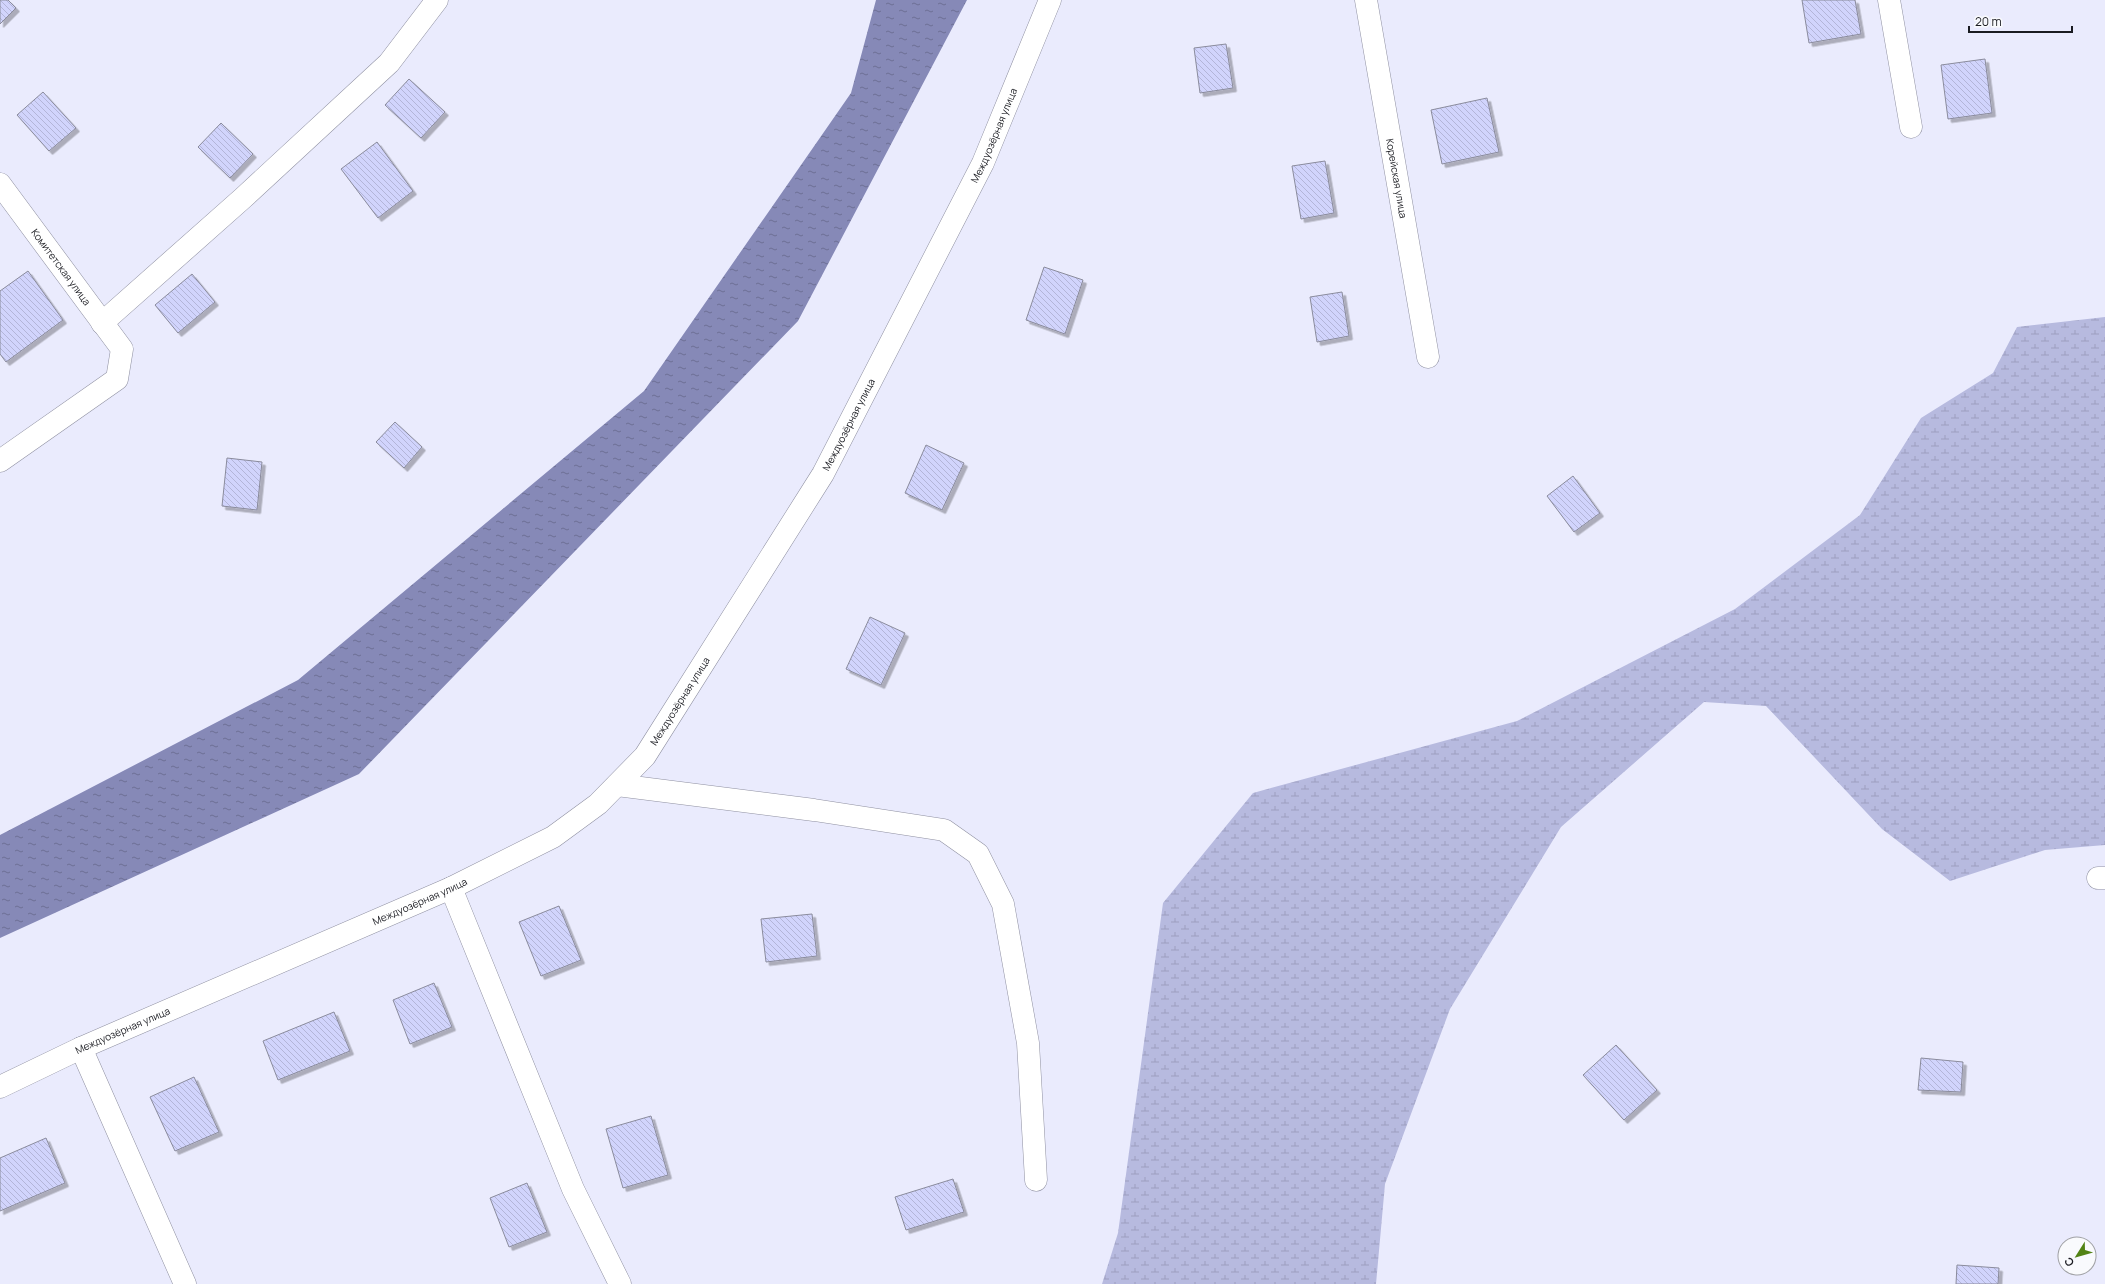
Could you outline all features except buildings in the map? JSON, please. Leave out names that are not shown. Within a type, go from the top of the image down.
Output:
[{"type":"street","points":[[102,323],[243,198],[389,63],[437,0]]},
{"type":"street","name":"Междуозёрная улица","points":[[0,1087],[81,1048],[451,888],[553,837],[598,804],[617,785],[645,756],[823,474],[983,163],[1050,0]]},
{"type":"street","name":"Корейская улица","points":[[1366,0],[1428,357]]},
{"type":"street","points":[[1888,0],[1911,127]]},
{"type":"street","name":"Комитетская улица","points":[[0,184],[122,349],[117,379],[0,461]]},
{"type":"street","points":[[617,785],[814,810],[944,830],[978,854],[1003,904],[1017,981],[1028,1043],[1036,1180]]},
{"type":"street","points":[[451,888],[574,1190],[620,1284]]},
{"type":"street","points":[[81,1048],[186,1284]]},
{"type":"green space","points":[[2105,317],[2105,845],[2045,850],[1950,881],[1882,829],[1766,706],[1704,702],[1561,827],[1450,1009],[1385,1184],[1376,1284],[1102,1284],[1118,1233],[1163,903],[1253,793],[1517,721],[1735,609],[1860,515],[1921,418],[1993,373],[2017,327]]},
{"type":"water","points":[[876,0],[967,0],[798,321],[359,774],[0,938],[0,835],[298,680],[644,391],[851,93]]}]
